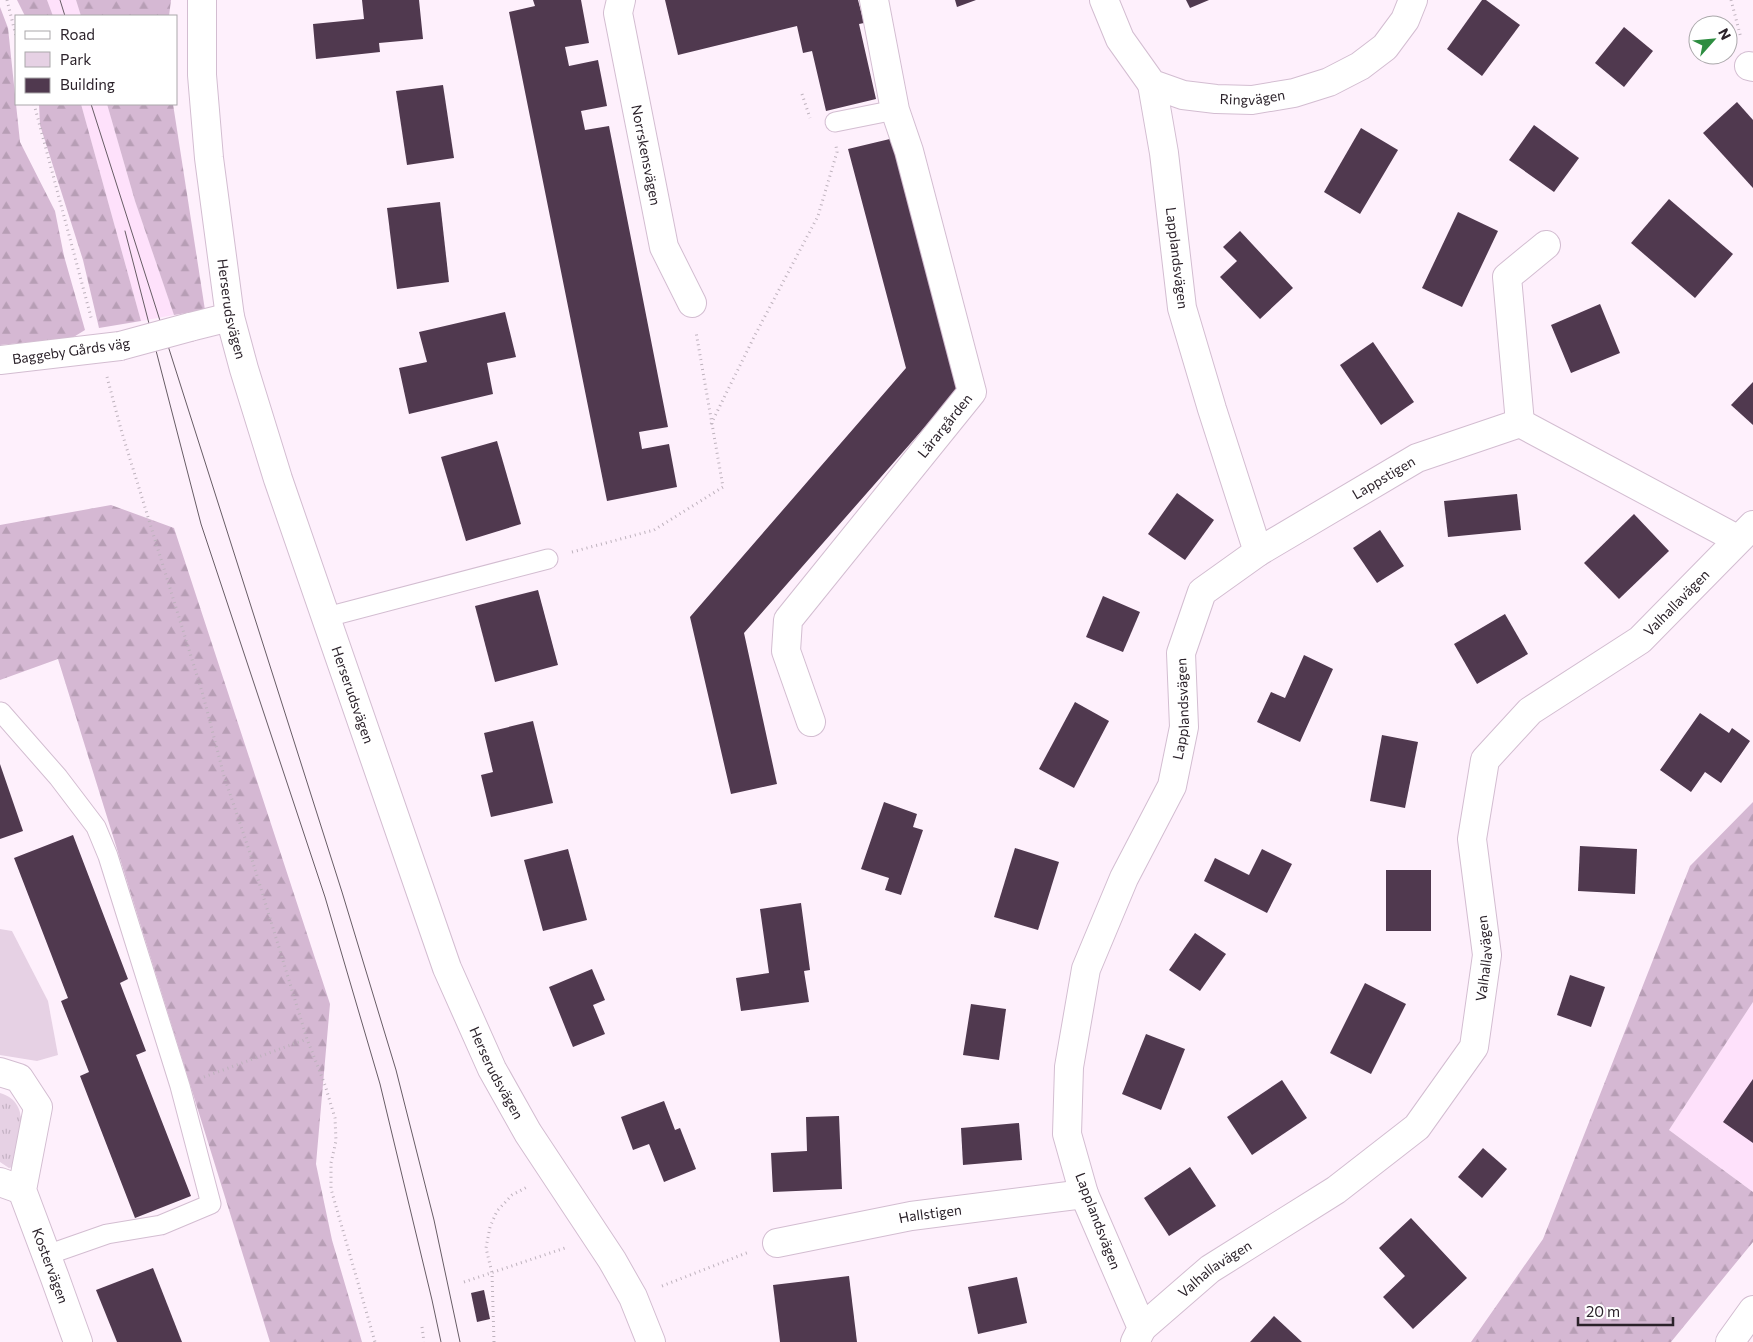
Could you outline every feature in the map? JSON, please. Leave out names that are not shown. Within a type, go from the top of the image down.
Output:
[{"type":"street","name":"Herserudsvägen","points":[[202,0],[202,75],[209,158],[230,317],[278,479],[447,968],[492,1069],[528,1132],[597,1237],[633,1297],[651,1342]]},
{"type":"street","name":"Norrskensvägen","points":[[621,0],[618,12],[664,247],[692,303]]},
{"type":"street","name":"Lärargården","points":[[811,722],[786,651],[788,620],[972,392],[896,110],[874,0]]},
{"type":"street","points":[[1104,0],[1120,39],[1152,84]]},
{"type":"street","name":"Ringvägen","points":[[1152,84],[1183,95],[1216,99],[1252,100],[1294,93],[1329,82],[1360,66],[1385,46],[1405,20],[1413,0]]},
{"type":"street","name":"Lapplandsvägen","points":[[1139,1335],[1084,1194],[1067,1134],[1069,1067],[1086,969],[1124,878],[1172,786],[1184,727],[1181,653],[1202,592],[1258,552],[1182,308],[1164,153],[1152,84]]},
{"type":"street","points":[[1546,245],[1507,278],[1520,422],[1745,532]]},
{"type":"street","name":"Baggeby Gårds väg","points":[[0,360],[110,347],[230,317]]},
{"type":"street","name":"Lappstigen","points":[[1258,552],[1416,458],[1520,422]]},
{"type":"street","name":"Valhallavägen","points":[[1139,1335],[1210,1269],[1336,1190],[1417,1128],[1474,1047],[1487,955],[1472,839],[1485,760],[1530,711],[1640,640],[1745,532]]},
{"type":"street","name":"Kostervägen","points":[[0,1072],[19,1078],[38,1107],[11,1186],[47,1255],[78,1342]]},
{"type":"street","name":"Hallstigen","points":[[766,1246],[911,1216],[1084,1194]]},
{"type":"street","points":[[1730,1342],[1753,1310]]},
{"type":"lane","points":[[835,122],[896,110]]},
{"type":"lane","points":[[327,617],[548,559]]},
{"type":"lane","points":[[1,712],[58,777],[96,828],[108,856],[180,1086],[211,1204],[161,1225],[107,1234],[47,1255]]},
{"type":"path","points":[[6,0],[15,32]]},
{"type":"path","points":[[1731,0],[1751,67]]},
{"type":"path","points":[[34,105],[110,347],[122,433],[203,695],[224,776],[250,853],[307,1039],[325,1085],[335,1118],[336,1140],[331,1162],[331,1189],[375,1342]]},
{"type":"path","points":[[711,424],[754,336],[818,216],[837,152],[835,122]]},
{"type":"path","points":[[548,559],[654,530],[723,487],[692,303]]},
{"type":"path","points":[[180,1086],[307,1039]]},
{"type":"path","points":[[494,1342],[492,1273],[486,1248],[490,1227],[497,1211],[512,1195],[535,1182]]},
{"type":"path","points":[[464,1282],[597,1237]]},
{"type":"path","points":[[633,1297],[766,1246]]},
{"type":"path","points":[[422,1327],[424,1342]]},
{"type":"shaded area","points":[[47,0],[76,0],[81,15],[53,15]]},
{"type":"shaded area","points":[[81,105],[107,105],[135,201],[174,315],[141,321]]},
{"type":"shaded area","points":[[1753,1002],[1753,1192],[1669,1130]]},
{"type":"green space","points":[[17,0],[47,0],[53,15],[24,15]]},
{"type":"green space","points":[[76,0],[171,0],[169,15],[81,15]]},
{"type":"green space","points":[[0,7],[8,28],[20,142],[55,211],[64,256],[85,330],[72,338],[0,345]]},
{"type":"green space","points":[[39,105],[81,105],[141,321],[99,328],[83,260],[40,125]]},
{"type":"green space","points":[[107,105],[173,105],[205,310],[174,315],[135,201]]},
{"type":"green space","points":[[111,505],[174,528],[330,1004],[316,1164],[332,1240],[362,1342],[270,1342],[58,659],[0,680],[0,525]]},
{"type":"green space","points":[[1753,802],[1753,1002],[1669,1130],[1753,1192],[1753,1242],[1671,1342],[1471,1342],[1543,1239],[1690,866]]},
{"type":"green space","points":[[0,929],[12,931],[48,1001],[58,1055],[37,1061],[0,1055]]},
{"type":"green space","points":[[0,1093],[11,1098],[17,1105],[20,1114],[21,1124],[18,1146],[13,1167],[9,1168],[0,1162]]},
{"type":"building","points":[[362,0],[419,0],[423,39],[379,43],[380,52],[316,59],[313,24],[364,19]]},
{"type":"building","points":[[533,0],[581,0],[589,43],[565,47],[569,66],[598,60],[607,106],[581,111],[585,130],[609,126],[668,427],[639,432],[642,449],[669,444],[677,487],[607,501],[509,12],[535,6]]},
{"type":"building","points":[[665,0],[858,0],[864,23],[859,24],[876,99],[826,111],[812,51],[803,53],[797,26],[678,55]]},
{"type":"building","points":[[955,0],[976,0],[957,7]]},
{"type":"building","points":[[1186,0],[1209,0],[1190,8]]},
{"type":"building","points":[[1482,0],[1486,0],[1520,25],[1482,76],[1447,49]]},
{"type":"building","points":[[1624,27],[1653,51],[1624,87],[1595,63]]},
{"type":"building","points":[[443,85],[454,158],[407,165],[396,91]]},
{"type":"building","points":[[1737,102],[1753,120],[1753,188],[1703,133]]},
{"type":"building","points":[[1534,125],[1579,158],[1554,192],[1509,160]]},
{"type":"building","points":[[1361,128],[1398,150],[1360,214],[1324,192]]},
{"type":"building","points":[[894,138],[960,387],[744,633],[777,784],[731,794],[690,617],[906,368],[848,149]]},
{"type":"building","points":[[1669,199],[1733,254],[1695,298],[1631,243]]},
{"type":"building","points":[[440,202],[449,282],[397,289],[387,208]]},
{"type":"building","points":[[1458,212],[1498,231],[1462,307],[1422,288]]},
{"type":"building","points":[[1240,231],[1293,288],[1260,319],[1220,277],[1237,261],[1223,247]]},
{"type":"building","points":[[1600,304],[1620,353],[1571,373],[1551,325]]},
{"type":"building","points":[[505,312],[516,357],[487,363],[493,394],[409,414],[399,368],[427,362],[419,332]]},
{"type":"building","points":[[1373,342],[1414,402],[1381,425],[1340,365]]},
{"type":"building","points":[[1753,382],[1753,425],[1731,405]]},
{"type":"building","points":[[497,441],[521,524],[466,541],[441,457]]},
{"type":"building","points":[[1177,493],[1214,520],[1185,560],[1148,534]]},
{"type":"building","points":[[1517,494],[1521,530],[1448,537],[1444,501]]},
{"type":"building","points":[[1634,514],[1669,551],[1619,599],[1584,563]]},
{"type":"building","points":[[1380,530],[1404,566],[1377,583],[1353,548]]},
{"type":"building","points":[[538,590],[558,665],[495,682],[475,606]]},
{"type":"building","points":[[1103,596],[1140,612],[1123,652],[1086,637]]},
{"type":"building","points":[[1505,614],[1528,654],[1477,684],[1454,644]]},
{"type":"building","points":[[1304,655],[1333,669],[1300,742],[1257,722],[1271,692],[1285,698]]},
{"type":"building","points":[[1075,702],[1109,721],[1074,788],[1039,769]]},
{"type":"building","points":[[1700,713],[1729,733],[1732,728],[1750,741],[1721,783],[1705,772],[1691,792],[1660,770]]},
{"type":"building","points":[[533,721],[553,803],[491,817],[481,775],[493,772],[484,733]]},
{"type":"building","points":[[1382,735],[1418,742],[1405,808],[1370,801]]},
{"type":"building","points":[[0,764],[23,831],[0,839]]},
{"type":"building","points":[[884,802],[917,814],[913,827],[923,830],[901,895],[885,890],[889,878],[861,869]]},
{"type":"building","points":[[73,835],[128,979],[120,983],[146,1051],[136,1055],[191,1196],[135,1218],[80,1076],[89,1072],[61,1001],[68,998],[14,858]]},
{"type":"building","points":[[1580,846],[1637,849],[1635,894],[1578,891]]},
{"type":"building","points":[[1015,848],[1059,862],[1038,930],[994,917]]},
{"type":"building","points":[[568,849],[587,920],[543,931],[524,860]]},
{"type":"building","points":[[1262,849],[1292,864],[1267,913],[1204,881],[1215,858],[1249,875]]},
{"type":"building","points":[[1386,870],[1431,870],[1431,931],[1386,931]]},
{"type":"building","points":[[801,903],[810,970],[804,971],[809,1002],[741,1011],[736,978],[769,973],[760,909]]},
{"type":"building","points":[[1195,933],[1226,954],[1200,991],[1169,970]]},
{"type":"building","points":[[592,969],[605,1000],[593,1005],[605,1034],[573,1047],[549,987]]},
{"type":"building","points":[[1570,975],[1605,987],[1591,1027],[1557,1015]]},
{"type":"building","points":[[1365,983],[1406,1004],[1371,1074],[1330,1053]]},
{"type":"building","points":[[971,1004],[1006,1009],[999,1060],[963,1055]]},
{"type":"building","points":[[1146,1034],[1185,1049],[1161,1110],[1122,1094]]},
{"type":"building","points":[[1753,1079],[1753,1143],[1723,1122]]},
{"type":"building","points":[[1282,1080],[1307,1118],[1252,1155],[1227,1117]]},
{"type":"building","points":[[664,1101],[675,1130],[680,1128],[696,1169],[664,1182],[649,1144],[633,1150],[621,1117]]},
{"type":"building","points":[[839,1116],[842,1189],[773,1192],[771,1153],[807,1151],[806,1117]]},
{"type":"building","points":[[1019,1123],[1022,1160],[963,1165],[961,1128]]},
{"type":"building","points":[[1483,1148],[1507,1169],[1482,1198],[1458,1177]]},
{"type":"building","points":[[1190,1167],[1216,1206],[1169,1236],[1144,1198]]},
{"type":"building","points":[[1411,1218],[1467,1278],[1413,1329],[1383,1297],[1405,1276],[1379,1248]]},
{"type":"building","points":[[153,1268],[182,1342],[117,1342],[96,1290]]},
{"type":"building","points":[[849,1276],[857,1342],[780,1342],[773,1285]]},
{"type":"building","points":[[1017,1277],[1027,1323],[978,1334],[968,1287]]},
{"type":"building","points":[[484,1290],[490,1319],[477,1322],[471,1293]]},
{"type":"building","points":[[1274,1316],[1302,1342],[1250,1342]]},
{"type":"tram line","points":[[60,0],[65,15]]},
{"type":"tram line","points":[[91,105],[342,892],[396,1070],[434,1220],[460,1342]]},
{"type":"tram line","points":[[125,231],[201,524],[325,897],[380,1084],[441,1342]]}]
